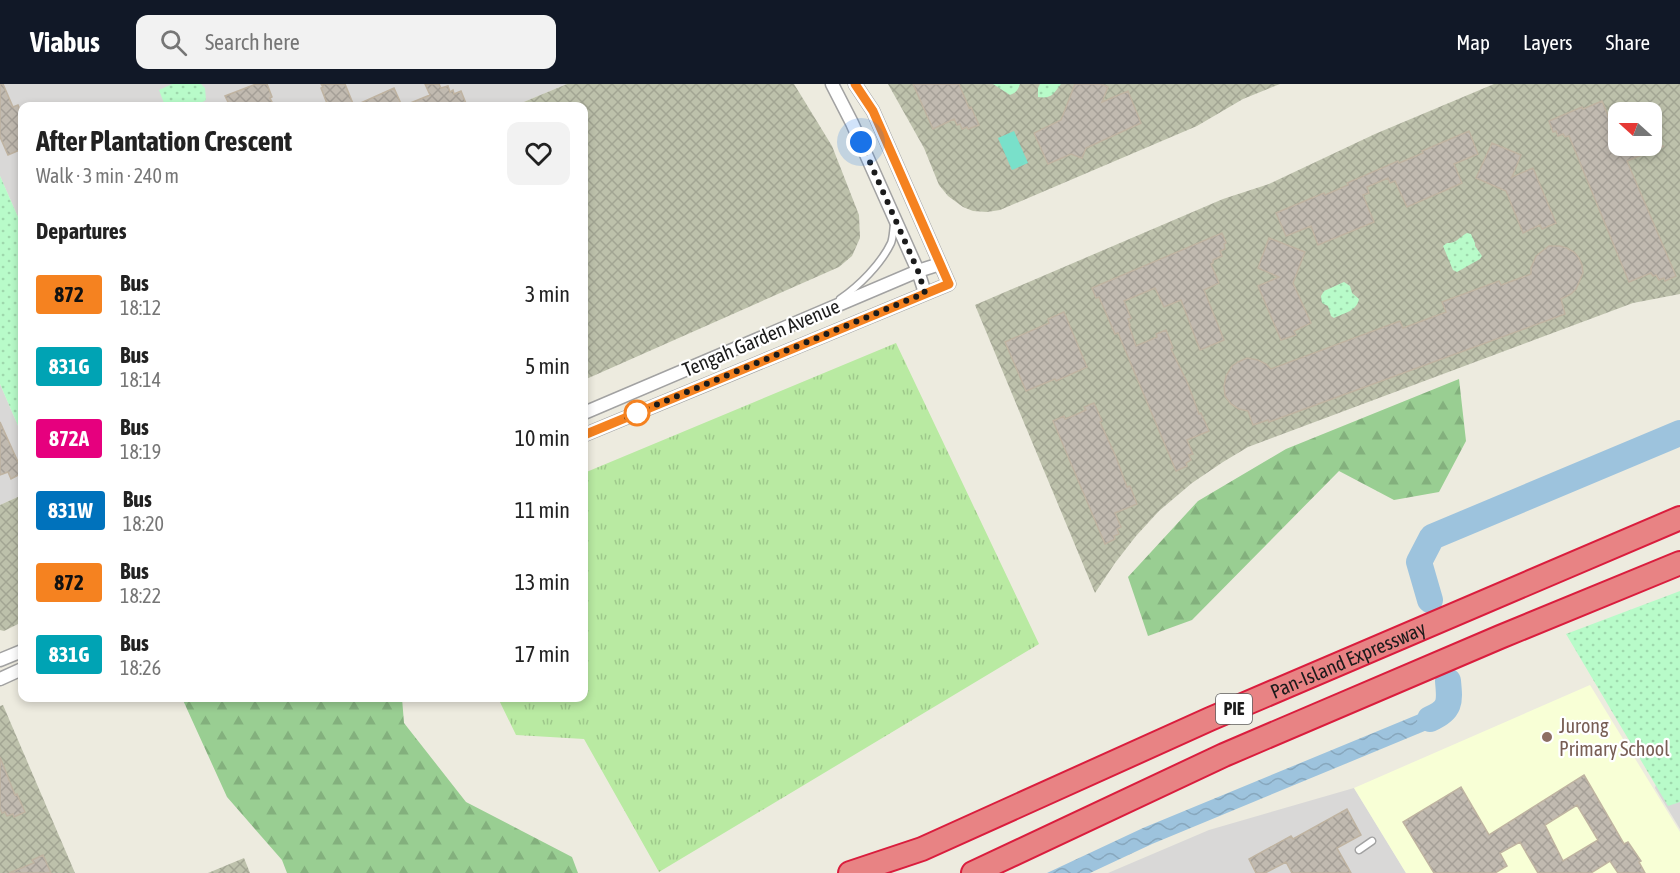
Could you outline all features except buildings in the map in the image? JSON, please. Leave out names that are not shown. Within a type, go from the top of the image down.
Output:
[{"type":"highway","name":"Pan-Island Expressway","points":[[850,873],[922,849],[1199,724],[1680,518]]},
{"type":"highway","name":"Pan-Island Expressway","points":[[974,873],[1224,755],[1680,563]]},
{"type":"highway","points":[[1500,637],[1680,579]]},
{"type":"street","points":[[832,84],[895,219],[925,293]]},
{"type":"street","points":[[855,84],[873,111],[940,264]]},
{"type":"street","name":"Tengah Garden Avenue","points":[[588,411],[918,271],[940,264],[949,284],[588,433]]},
{"type":"street","points":[[0,660],[18,653]]},
{"type":"street","points":[[0,679],[18,671]]},
{"type":"lane","points":[[823,312],[853,290],[874,267],[891,242],[895,219]]},
{"type":"lane","points":[[1359,850],[1372,841]]},
{"type":"shaded area","points":[[0,84],[567,84],[524,102],[18,102],[18,217],[0,176]]},
{"type":"shaded area","points":[[567,84],[794,84],[832,146],[859,215],[860,238],[852,256],[839,267],[588,378],[588,102],[524,102]]},
{"type":"shaded area","points":[[888,84],[1280,84],[1243,99],[1197,126],[1000,210],[987,212],[973,211],[963,207],[948,196],[939,185],[924,148]]},
{"type":"shaded area","points":[[1494,84],[1680,84],[1680,294],[1633,303],[1248,447],[1192,483],[1159,511],[1136,536],[1095,593],[975,305],[1223,199],[1269,184],[1375,134]]},
{"type":"shaded area","points":[[1014,131],[1028,163],[1012,170],[998,138]]},
{"type":"shaded area","points":[[0,384],[18,426],[18,497],[0,505]]},
{"type":"shaded area","points":[[18,497],[18,624],[4,631],[0,630],[0,505]]},
{"type":"shaded area","name":"Jurong Primary School","points":[[1590,685],[1680,832],[1680,873],[1406,873],[1354,788]]},
{"type":"shaded area","points":[[3,705],[75,873],[0,873],[0,706]]},
{"type":"shaded area","points":[[1680,709],[1680,829],[1655,788]]},
{"type":"shaded area","points":[[1354,788],[1406,873],[1108,873],[1209,830]]},
{"type":"shaded area","points":[[244,858],[250,873],[208,873]]},
{"type":"green space","points":[[172,84],[201,84],[205,88],[206,100],[203,102],[164,102],[159,90]]},
{"type":"green space","points":[[993,84],[1020,84],[1010,95]]},
{"type":"green space","points":[[1040,84],[1061,84],[1052,95],[1038,97]]},
{"type":"green space","points":[[0,176],[18,217],[18,426],[0,384]]},
{"type":"green space","points":[[1467,233],[1471,234],[1482,256],[1457,272],[1453,270],[1443,246]]},
{"type":"green space","points":[[1344,282],[1350,286],[1352,293],[1359,299],[1358,303],[1353,309],[1334,318],[1328,306],[1322,303],[1321,296],[1324,291]]},
{"type":"green space","points":[[896,343],[1039,644],[659,872],[584,739],[516,735],[500,702],[588,702],[588,471]]},
{"type":"green space","points":[[1459,379],[1466,441],[1439,492],[1394,500],[1339,471],[1192,620],[1148,636],[1128,577],[1198,501],[1286,449]]},
{"type":"green space","points":[[1680,591],[1680,802],[1668,806],[1566,634]]},
{"type":"green space","points":[[184,702],[402,702],[404,723],[466,802],[572,857],[578,873],[287,873],[282,860],[227,797]]},
{"type":"water","points":[[1459,690],[1455,708],[1444,723],[1152,844],[1090,873],[1047,873],[1143,828],[1436,707],[1439,699]]},
{"type":"waterway","points":[[1430,600],[1419,562],[1432,537],[1680,433]]},
{"type":"waterway","points":[[1430,719],[1442,712],[1448,704],[1448,681]]},
{"type":"bus line","name":"872","points":[[588,433],[949,284],[873,111],[855,84]]},
{"type":"place","name":"Jurong Primary School","points":[[1547,737]]},
{"type":"route","points":[[637,413],[627,417],[925,293],[918,271],[861,142]]}]
